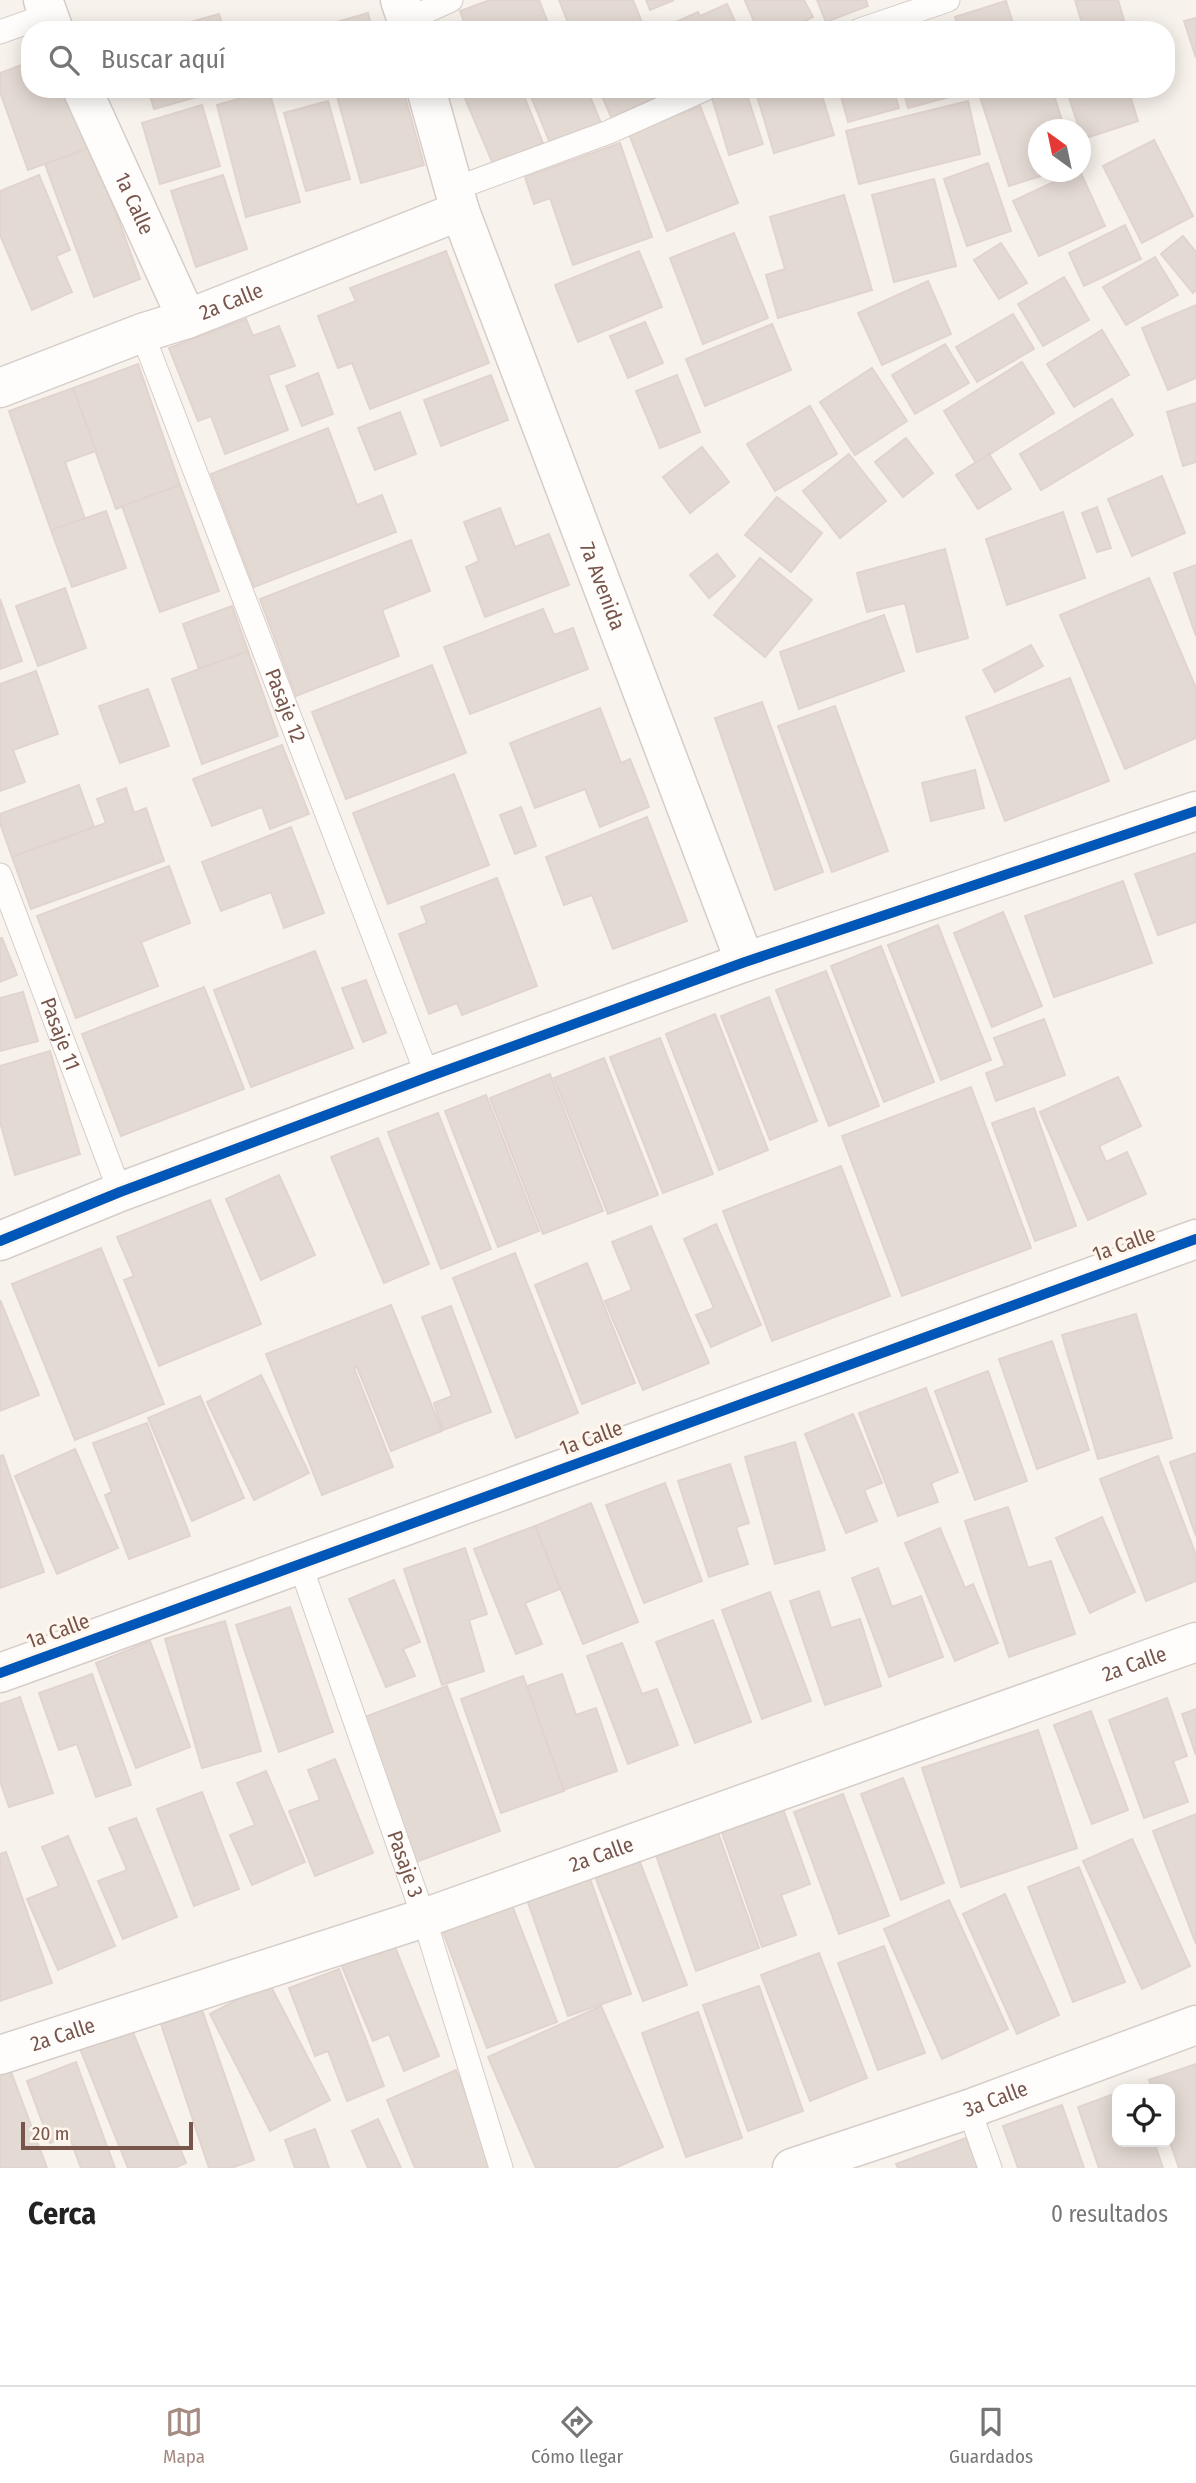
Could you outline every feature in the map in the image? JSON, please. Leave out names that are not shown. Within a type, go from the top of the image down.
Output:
[{"type":"street","name":"1a Calle","points":[[86,98],[187,318]]},
{"type":"street","name":"7a Avenida","points":[[429,98],[457,200],[745,962]]},
{"type":"street","name":"2a Calle","points":[[0,388],[187,318],[457,200]]},
{"type":"street","points":[[0,1241],[120,1192],[745,962],[1196,811]]},
{"type":"street","name":"1a Calle","points":[[0,1673],[1196,1239]]},
{"type":"street","name":"2a Calle","points":[[0,2055],[424,1918],[1196,1642]]},
{"type":"street","name":"3a Calle","points":[[792,2168],[969,2109],[1196,2025]]},
{"type":"lane","points":[[406,17],[451,0]]},
{"type":"lane","points":[[886,21],[948,0]]},
{"type":"lane","points":[[31,21],[48,15]]},
{"type":"lane","points":[[0,32],[21,25]]},
{"type":"lane","points":[[457,200],[685,98]]},
{"type":"lane","name":"Pasaje 12","points":[[142,333],[428,1077]]},
{"type":"lane","name":"Pasaje 11","points":[[0,875],[120,1192]]},
{"type":"lane","name":"Pasaje 3","points":[[300,1564],[424,1918],[501,2168]]},
{"type":"lane","points":[[969,2109],[990,2168]]},
{"type":"building","points":[[490,0],[539,0],[547,21],[464,21],[460,11]]},
{"type":"building","points":[[559,0],[633,0],[641,21],[567,21]]},
{"type":"building","points":[[646,0],[674,0],[650,10]]},
{"type":"building","points":[[804,0],[813,17],[805,21],[754,21],[745,1]]},
{"type":"building","points":[[817,0],[866,0],[868,6],[826,21]]},
{"type":"building","points":[[1075,0],[1118,0],[1124,20],[1121,21],[1081,21]]},
{"type":"building","points":[[1006,1],[1012,21],[956,21],[955,17]]},
{"type":"building","points":[[727,4],[735,21],[678,21],[698,12],[700,16]]},
{"type":"building","points":[[368,13],[370,21],[340,21]]},
{"type":"building","points":[[219,14],[221,21],[194,21]]},
{"type":"building","points":[[1196,18],[1196,58],[1184,21]]},
{"type":"building","points":[[21,65],[21,98],[74,98],[92,147],[28,170],[0,92],[0,73]]},
{"type":"building","points":[[151,98],[193,98],[154,109]]},
{"type":"building","points":[[241,98],[271,98],[300,202],[246,217],[217,105]]},
{"type":"building","points":[[337,98],[405,98],[424,165],[361,183]]},
{"type":"building","points":[[465,98],[525,98],[543,143],[493,164]]},
{"type":"building","points":[[532,98],[591,98],[601,123],[550,143]]},
{"type":"building","points":[[603,98],[656,98],[611,117]]},
{"type":"building","points":[[712,98],[748,98],[763,144],[729,155]]},
{"type":"building","points":[[758,98],[823,98],[834,135],[774,153]]},
{"type":"building","points":[[841,98],[896,98],[899,108],[848,122]]},
{"type":"building","points":[[905,98],[945,98],[908,108]]},
{"type":"building","points":[[980,98],[1055,98],[1062,119],[1028,119],[1028,180],[1009,186]]},
{"type":"building","points":[[1069,98],[1131,98],[1138,121],[1091,136],[1091,119],[1076,119]]},
{"type":"building","points":[[328,101],[350,179],[306,191],[284,113]]},
{"type":"building","points":[[968,101],[980,154],[859,184],[846,131]]},
{"type":"building","points":[[202,105],[220,166],[160,184],[142,123]]},
{"type":"building","points":[[700,106],[738,203],[667,231],[629,134]]},
{"type":"building","points":[[1154,140],[1193,216],[1142,243],[1103,166]]},
{"type":"building","points":[[620,143],[652,237],[573,265],[550,198],[534,204],[525,177]]},
{"type":"building","points":[[92,147],[140,279],[94,297],[45,164]]},
{"type":"building","points":[[988,163],[1011,231],[967,246],[944,179]]},
{"type":"building","points":[[39,175],[70,250],[56,256],[72,292],[32,310],[0,235],[0,191]]},
{"type":"building","points":[[223,175],[247,249],[196,267],[171,191]]},
{"type":"building","points":[[934,179],[956,266],[894,282],[872,195]]},
{"type":"building","points":[[1054,182],[1085,182],[1105,226],[1039,256],[1013,201]]},
{"type":"building","points":[[844,195],[872,290],[778,318],[766,275],[785,269],[770,217]]},
{"type":"building","points":[[1125,225],[1141,259],[1084,286],[1069,253]]},
{"type":"building","points":[[734,233],[768,318],[703,344],[670,258]]},
{"type":"building","points":[[1183,236],[1196,252],[1196,290],[1193,293],[1161,254]]},
{"type":"building","points":[[1001,243],[1027,283],[999,299],[974,260]]},
{"type":"building","points":[[446,251],[489,363],[370,409],[352,363],[338,368],[318,316],[356,301],[350,288]]},
{"type":"building","points":[[639,251],[662,307],[578,342],[555,285]]},
{"type":"building","points":[[1155,257],[1178,295],[1126,325],[1103,287]]},
{"type":"building","points":[[1064,277],[1089,320],[1043,346],[1018,304]]},
{"type":"building","points":[[928,281],[951,334],[882,365],[858,313]]},
{"type":"building","points":[[1196,305],[1196,378],[1168,390],[1142,328]]},
{"type":"building","points":[[1013,314],[1034,349],[977,382],[956,347]]},
{"type":"building","points":[[246,319],[253,336],[279,326],[295,366],[268,375],[288,430],[225,454],[211,416],[198,421],[169,348]]},
{"type":"building","points":[[645,322],[663,363],[628,378],[610,336]]},
{"type":"building","points":[[772,324],[791,370],[705,406],[686,359]]},
{"type":"building","points":[[1102,330],[1129,375],[1074,407],[1047,364]]},
{"type":"building","points":[[945,344],[969,383],[915,414],[892,375]]},
{"type":"building","points":[[1022,362],[1054,413],[976,463],[944,411]]},
{"type":"building","points":[[138,364],[180,485],[116,509],[73,388]]},
{"type":"building","points":[[872,368],[907,421],[855,455],[820,402]]},
{"type":"building","points":[[318,373],[333,414],[302,426],[286,386]]},
{"type":"building","points":[[491,375],[508,420],[441,446],[424,400]]},
{"type":"building","points":[[677,375],[700,432],[660,448],[636,391]]},
{"type":"building","points":[[73,388],[96,451],[65,462],[85,519],[51,530],[9,411]]},
{"type":"building","points":[[1112,399],[1133,435],[1041,490],[1020,454]]},
{"type":"building","points":[[1196,403],[1196,462],[1183,466],[1167,412]]},
{"type":"building","points":[[810,406],[837,454],[775,491],[747,444]]},
{"type":"building","points":[[400,412],[416,454],[375,470],[358,428]]},
{"type":"building","points":[[328,428],[357,505],[382,495],[396,532],[254,587],[211,474]]},
{"type":"building","points":[[906,438],[933,473],[903,497],[875,462]]},
{"type":"building","points":[[702,447],[729,482],[690,513],[663,477]]},
{"type":"building","points":[[849,454],[886,501],[840,538],[803,491]]},
{"type":"building","points":[[989,454],[1011,489],[978,509],[956,475]]},
{"type":"building","points":[[1162,476],[1185,533],[1132,556],[1108,499]]},
{"type":"building","points":[[180,485],[219,591],[160,612],[122,506]]},
{"type":"building","points":[[777,497],[822,533],[791,572],[745,535]]},
{"type":"building","points":[[1097,507],[1111,548],[1097,552],[1082,513]]},
{"type":"building","points":[[500,508],[515,547],[549,534],[569,585],[485,617],[466,567],[479,561],[464,522]]},
{"type":"building","points":[[106,511],[126,568],[72,587],[51,530]]},
{"type":"building","points":[[1063,512],[1085,578],[1007,605],[986,539]]},
{"type":"building","points":[[411,540],[430,591],[382,610],[399,656],[296,696],[260,599]]},
{"type":"building","points":[[945,549],[968,638],[917,652],[905,603],[867,612],[857,573]]},
{"type":"building","points":[[717,554],[735,576],[709,598],[690,575]]},
{"type":"building","points":[[760,558],[812,600],[765,657],[714,615]]},
{"type":"building","points":[[1196,565],[1196,636],[1174,573]]},
{"type":"building","points":[[1149,578],[1196,688],[1196,738],[1125,769],[1060,615]]},
{"type":"building","points":[[65,588],[86,648],[38,666],[16,606]]},
{"type":"building","points":[[0,599],[22,661],[0,669]]},
{"type":"building","points":[[232,606],[248,651],[199,669],[183,624]]},
{"type":"building","points":[[543,609],[554,635],[573,628],[588,669],[470,714],[444,647]]},
{"type":"building","points":[[884,615],[904,671],[799,709],[780,652]]},
{"type":"building","points":[[1031,645],[1043,666],[995,692],[983,670]]},
{"type":"building","points":[[248,651],[278,736],[202,764],[172,679]]},
{"type":"building","points":[[432,665],[466,753],[346,799],[312,712]]},
{"type":"building","points":[[36,671],[58,734],[13,750],[25,782],[0,791],[0,684]]},
{"type":"building","points":[[1070,678],[1109,781],[1005,821],[966,717]]},
{"type":"building","points":[[148,689],[169,746],[120,763],[99,706]]},
{"type":"building","points":[[762,702],[823,872],[775,890],[715,718]]},
{"type":"building","points":[[835,706],[888,851],[832,872],[778,726]]},
{"type":"building","points":[[600,708],[621,763],[630,759],[649,807],[600,827],[585,789],[535,808],[510,743]]},
{"type":"building","points":[[282,745],[309,814],[270,829],[262,807],[212,826],[193,779]]},
{"type":"building","points":[[975,770],[984,808],[931,821],[922,783]]},
{"type":"building","points":[[454,774],[489,865],[388,904],[353,813]]},
{"type":"building","points":[[79,785],[94,827],[12,857],[0,823],[0,814]]},
{"type":"building","points":[[126,788],[134,813],[146,808],[164,861],[31,909],[12,857],[106,823],[97,799]]},
{"type":"building","points":[[521,807],[536,846],[515,854],[500,815]]},
{"type":"building","points":[[647,817],[687,921],[613,949],[592,895],[564,905],[546,857]]},
{"type":"building","points":[[291,827],[324,913],[284,928],[271,892],[221,911],[202,862]]},
{"type":"building","points":[[1196,853],[1196,922],[1158,935],[1135,874]]},
{"type":"building","points":[[169,866],[190,923],[141,942],[158,986],[76,1018],[37,916]]},
{"type":"building","points":[[497,878],[537,986],[462,1015],[457,1003],[429,1014],[399,934],[427,923],[421,907]]},
{"type":"building","points":[[1123,881],[1152,963],[1054,997],[1025,916]]},
{"type":"building","points":[[1003,912],[1042,1006],[992,1027],[954,933]]},
{"type":"building","points":[[938,925],[991,1060],[941,1080],[888,945]]},
{"type":"building","points":[[0,938],[17,975],[0,982]]},
{"type":"building","points":[[881,946],[934,1082],[884,1102],[831,966]]},
{"type":"building","points":[[315,951],[353,1048],[251,1087],[214,990]]},
{"type":"building","points":[[826,971],[879,1106],[829,1126],[776,990]]},
{"type":"building","points":[[366,980],[386,1033],[363,1042],[342,988]]},
{"type":"building","points":[[204,987],[244,1089],[121,1136],[82,1034]]},
{"type":"building","points":[[23,992],[38,1041],[0,1051],[0,998]]},
{"type":"building","points":[[769,997],[817,1121],[770,1140],[721,1016]]},
{"type":"building","points":[[715,1014],[768,1150],[719,1170],[666,1034]]},
{"type":"building","points":[[1044,1019],[1065,1075],[996,1101],[986,1073],[1005,1066],[994,1038]]},
{"type":"building","points":[[660,1038],[713,1174],[663,1193],[610,1057]]},
{"type":"building","points":[[50,1051],[80,1154],[15,1175],[0,1122],[0,1066]]},
{"type":"building","points":[[604,1058],[658,1195],[608,1214],[554,1078]]},
{"type":"building","points":[[550,1074],[603,1211],[543,1234],[490,1098]]},
{"type":"building","points":[[1118,1077],[1141,1126],[1099,1146],[1106,1162],[1127,1152],[1146,1194],[1088,1220],[1040,1112]]},
{"type":"building","points":[[971,1087],[1031,1248],[902,1296],[842,1136]]},
{"type":"building","points":[[486,1095],[539,1231],[498,1247],[445,1111]]},
{"type":"building","points":[[1034,1108],[1076,1226],[1035,1241],[992,1123]]},
{"type":"building","points":[[438,1113],[491,1249],[441,1269],[388,1132]]},
{"type":"building","points":[[378,1138],[429,1264],[384,1283],[331,1157]]},
{"type":"building","points":[[841,1166],[890,1296],[772,1341],[723,1211]]},
{"type":"building","points":[[279,1175],[315,1255],[261,1280],[226,1199]]},
{"type":"building","points":[[210,1200],[261,1324],[159,1366],[124,1280],[134,1276],[117,1237]]},
{"type":"building","points":[[716,1224],[761,1325],[711,1347],[696,1315],[714,1308],[684,1239]]},
{"type":"building","points":[[651,1226],[709,1363],[643,1390],[605,1301],[632,1290],[612,1242]]},
{"type":"building","points":[[101,1248],[164,1404],[75,1440],[12,1284]]},
{"type":"building","points":[[515,1253],[578,1413],[516,1438],[453,1278]]},
{"type":"building","points":[[587,1263],[635,1383],[582,1404],[535,1285]]},
{"type":"building","points":[[0,1300],[39,1395],[0,1411]]},
{"type":"building","points":[[391,1305],[442,1431],[391,1451],[357,1367],[354,1368],[393,1467],[322,1495],[266,1354]]},
{"type":"building","points":[[451,1306],[491,1412],[443,1430],[434,1403],[452,1396],[422,1317]]},
{"type":"building","points":[[1136,1314],[1172,1438],[1098,1459],[1062,1335]]},
{"type":"building","points":[[1052,1341],[1089,1450],[1037,1469],[999,1359]]},
{"type":"building","points":[[988,1371],[1027,1481],[975,1500],[935,1391]]},
{"type":"building","points":[[261,1375],[309,1473],[254,1500],[207,1402]]},
{"type":"building","points":[[926,1388],[958,1472],[931,1483],[938,1502],[898,1516],[859,1413]]},
{"type":"building","points":[[200,1396],[244,1498],[192,1521],[148,1418]]},
{"type":"building","points":[[853,1414],[882,1483],[864,1490],[877,1521],[846,1533],[805,1434]]},
{"type":"building","points":[[147,1423],[190,1536],[129,1559],[105,1495],[112,1492],[93,1443]]},
{"type":"building","points":[[795,1442],[825,1550],[775,1564],[745,1457]]},
{"type":"building","points":[[75,1449],[118,1548],[57,1574],[15,1476]]},
{"type":"building","points":[[1196,1453],[1196,1536],[1170,1462]]},
{"type":"building","points":[[3,1455],[44,1572],[0,1588],[0,1456]]},
{"type":"building","points":[[1158,1456],[1196,1555],[1196,1581],[1146,1601],[1100,1479]]},
{"type":"building","points":[[730,1464],[749,1523],[736,1527],[748,1564],[709,1577],[678,1481]]},
{"type":"building","points":[[665,1483],[702,1581],[644,1603],[606,1505]]},
{"type":"building","points":[[591,1503],[638,1622],[583,1644],[535,1526]]},
{"type":"building","points":[[1008,1507],[1028,1568],[1051,1561],[1075,1634],[1009,1657],[965,1521]]},
{"type":"building","points":[[1102,1517],[1135,1592],[1090,1613],[1056,1538]]},
{"type":"building","points":[[535,1526],[560,1589],[525,1603],[542,1644],[516,1654],[474,1549]]},
{"type":"building","points":[[940,1528],[965,1588],[973,1584],[998,1643],[955,1661],[905,1543]]},
{"type":"building","points":[[465,1548],[487,1614],[469,1620],[484,1671],[442,1685],[404,1569]]},
{"type":"building","points":[[878,1568],[892,1607],[921,1596],[943,1657],[889,1677],[852,1578]]},
{"type":"building","points":[[394,1580],[420,1642],[403,1649],[415,1676],[386,1687],[349,1599]]},
{"type":"building","points":[[819,1591],[831,1628],[860,1619],[881,1686],[825,1705],[790,1601]]},
{"type":"building","points":[[770,1592],[811,1701],[762,1719],[722,1610]]},
{"type":"building","points":[[290,1607],[333,1732],[279,1752],[236,1625]]},
{"type":"building","points":[[713,1620],[751,1722],[695,1743],[656,1642]]},
{"type":"building","points":[[225,1621],[261,1751],[202,1768],[165,1639]]},
{"type":"building","points":[[150,1641],[190,1747],[136,1768],[96,1663]]},
{"type":"building","points":[[622,1643],[642,1694],[657,1689],[678,1745],[628,1764],[587,1656]]},
{"type":"building","points":[[92,1674],[131,1785],[96,1797],[77,1744],[59,1750],[39,1693]]},
{"type":"building","points":[[562,1674],[576,1715],[596,1708],[617,1771],[563,1790],[527,1686]]},
{"type":"building","points":[[523,1676],[564,1791],[501,1813],[461,1699]]},
{"type":"building","points":[[447,1686],[500,1831],[416,1862],[362,1718]]},
{"type":"building","points":[[20,1697],[53,1793],[9,1807],[0,1781],[0,1704]]},
{"type":"building","points":[[1167,1698],[1187,1756],[1173,1761],[1188,1802],[1144,1818],[1109,1720]]},
{"type":"building","points":[[1196,1709],[1196,1755],[1182,1714]]},
{"type":"building","points":[[1091,1711],[1128,1810],[1092,1824],[1054,1725]]},
{"type":"building","points":[[1038,1730],[1077,1848],[961,1887],[922,1768]]},
{"type":"building","points":[[335,1759],[373,1853],[315,1876],[289,1811],[320,1800],[308,1770]]},
{"type":"building","points":[[266,1771],[305,1862],[252,1885],[230,1835],[255,1825],[237,1783]]},
{"type":"building","points":[[903,1778],[944,1883],[901,1900],[861,1794]]},
{"type":"building","points":[[202,1792],[239,1889],[194,1906],[157,1809]]},
{"type":"building","points":[[843,1794],[889,1916],[839,1934],[794,1812]]},
{"type":"building","points":[[781,1803],[810,1884],[781,1895],[796,1935],[762,1947],[719,1824]]},
{"type":"building","points":[[1196,1814],[1196,1944],[1153,1831]]},
{"type":"building","points":[[136,1818],[177,1917],[123,1939],[98,1881],[127,1870],[109,1828]]},
{"type":"building","points":[[718,1833],[759,1948],[696,1971],[656,1855]]},
{"type":"building","points":[[68,1836],[115,1946],[58,1970],[27,1899],[59,1886],[42,1847]]},
{"type":"building","points":[[1132,1839],[1190,1966],[1142,1989],[1083,1861]]},
{"type":"building","points":[[635,1849],[687,1985],[643,2001],[591,1866]]},
{"type":"building","points":[[6,1852],[52,1983],[0,2001],[0,1854]]},
{"type":"building","points":[[1079,1867],[1125,1982],[1073,2002],[1028,1887]]},
{"type":"building","points":[[589,1876],[631,1994],[568,2016],[526,1897]]},
{"type":"building","points":[[1005,1894],[1059,2015],[1017,2034],[963,1914]]},
{"type":"building","points":[[510,1900],[557,2022],[487,2048],[441,1927]]},
{"type":"building","points":[[949,1900],[1008,2029],[942,2059],[884,1929]]},
{"type":"building","points":[[393,1942],[439,2056],[404,2071],[389,2034],[373,2041],[341,1964]]},
{"type":"building","points":[[884,1946],[925,2053],[878,2070],[838,1963]]},
{"type":"building","points":[[819,1953],[867,2078],[810,2101],[761,1975]]},
{"type":"building","points":[[339,1969],[384,2086],[347,2101],[328,2051],[315,2056],[289,1988]]},
{"type":"building","points":[[269,1983],[330,2100],[270,2131],[210,2014]]},
{"type":"building","points":[[759,1986],[803,2111],[748,2131],[703,2005]]},
{"type":"building","points":[[601,2006],[663,2147],[615,2168],[536,2168],[488,2057]]},
{"type":"building","points":[[202,2010],[254,2160],[231,2168],[209,2168],[161,2024]]},
{"type":"building","points":[[698,2012],[742,2138],[686,2157],[642,2033]]},
{"type":"building","points":[[130,2025],[186,2163],[174,2168],[128,2168],[79,2046]]},
{"type":"building","points":[[76,2062],[115,2168],[81,2168],[69,2136],[50,2143],[27,2081]]},
{"type":"building","points":[[1196,2064],[1196,2168],[1179,2168],[1172,2147],[1175,2147],[1175,2084],[1150,2084],[1149,2080]]},
{"type":"building","points":[[10,2069],[47,2168],[0,2168],[0,2073]]},
{"type":"building","points":[[456,2070],[497,2168],[415,2168],[387,2100]]},
{"type":"building","points":[[1112,2095],[1112,2147],[1156,2147],[1163,2168],[1099,2168],[1078,2107]]},
{"type":"building","points":[[1062,2105],[1084,2168],[1018,2168],[1003,2126]]},
{"type":"building","points":[[378,2119],[401,2168],[368,2168],[352,2131]]},
{"type":"building","points":[[315,2129],[329,2168],[295,2168],[285,2140]]},
{"type":"building","points":[[966,2138],[978,2168],[898,2168],[896,2164]]},
{"type":"cycle path","points":[[0,1241],[120,1192],[745,962],[1196,811]]},
{"type":"cycle path","points":[[0,1673],[1196,1239]]}]
